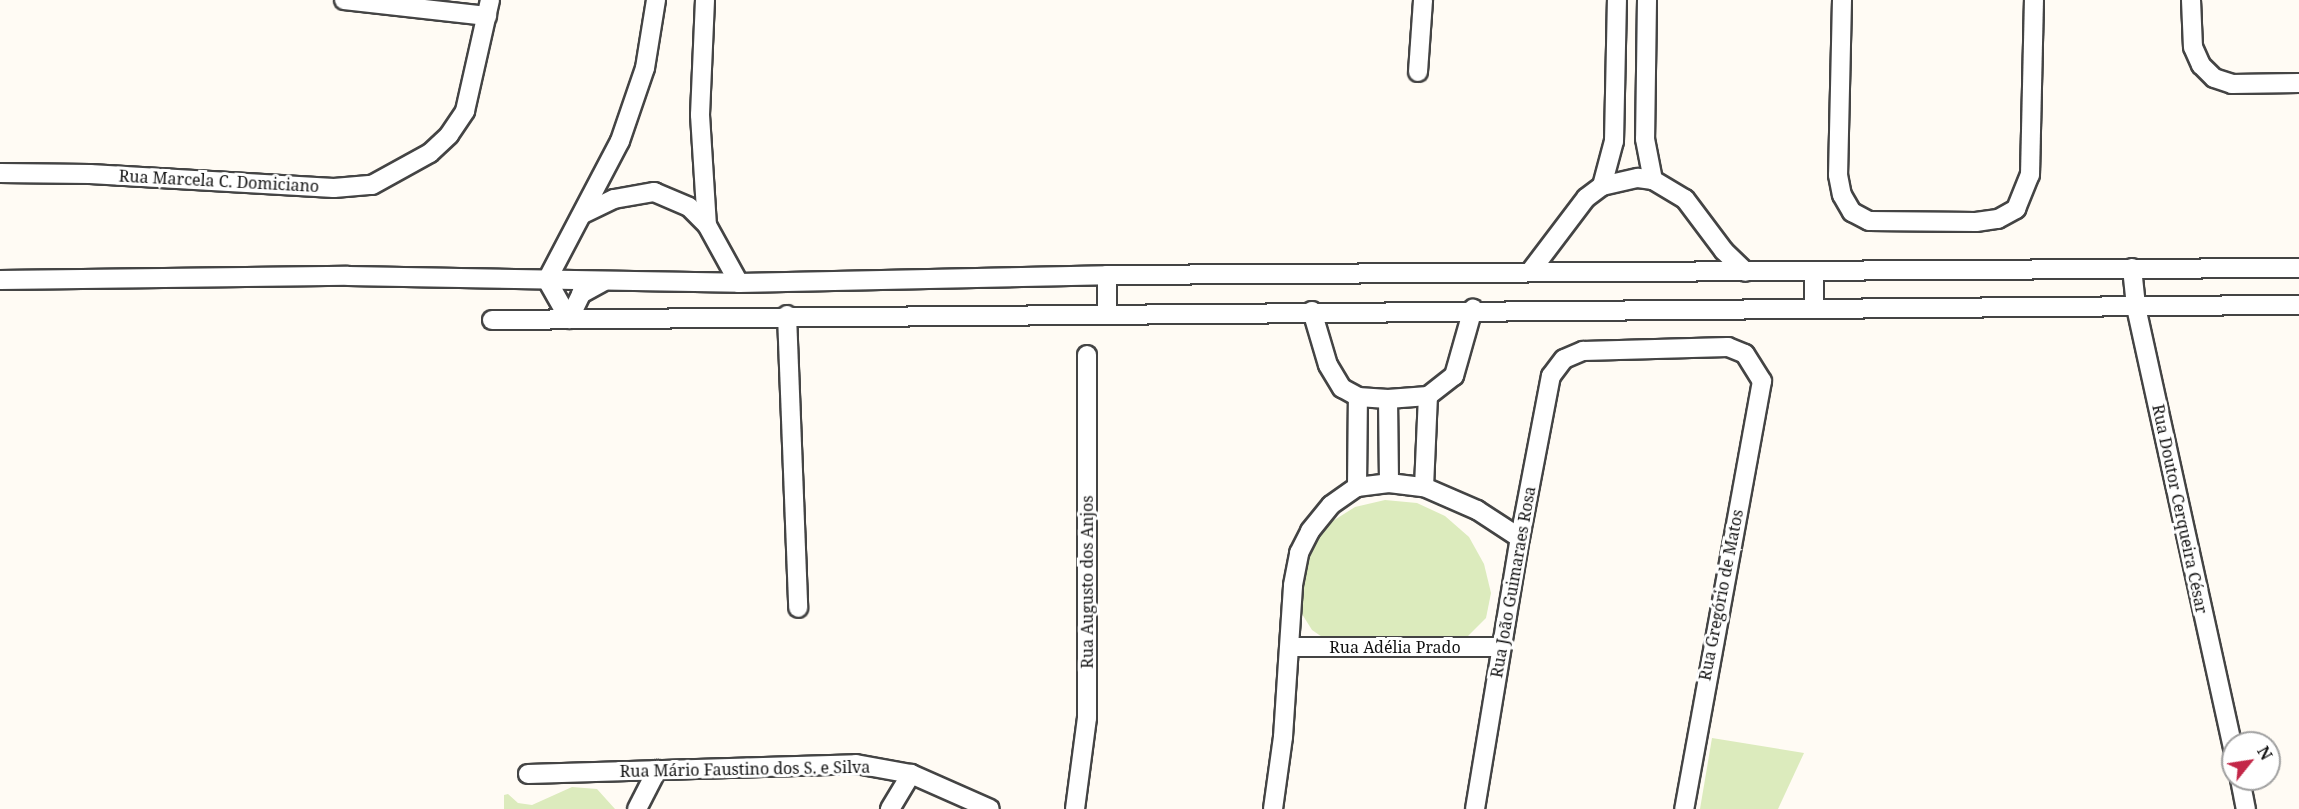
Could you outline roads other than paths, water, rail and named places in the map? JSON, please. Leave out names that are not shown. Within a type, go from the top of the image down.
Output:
[{"type":"street","points":[[344,0],[489,8]]},
{"type":"street","points":[[547,280],[620,141],[645,68],[656,0]]},
{"type":"street","points":[[705,0],[700,115],[707,225]]},
{"type":"street","points":[[1418,72],[1423,0]]},
{"type":"street","points":[[1602,186],[1614,141],[1617,0]]},
{"type":"street","points":[[1647,0],[1645,139],[1653,180]]},
{"type":"street","points":[[1842,0],[1838,175],[1842,195],[1852,212],[1869,221],[1976,222],[1998,219],[2016,209],[2031,175],[2034,0]]},
{"type":"street","points":[[2192,0],[2193,47],[2201,65],[2214,78],[2232,84],[2299,83]]},
{"type":"street","name":"Rua Marcela C. Domiciano","points":[[0,173],[90,174],[334,188],[372,185],[430,153],[449,135],[465,111],[489,8]]},
{"type":"street","points":[[1530,272],[1572,212],[1602,186],[1638,178],[1653,180],[1685,199],[1718,244],[1746,272]]},
{"type":"street","points":[[583,214],[614,199],[654,192],[689,207],[707,225],[739,283]]},
{"type":"street","name":"Rua Doutor Cerqueira César","points":[[2132,268],[2136,307],[2229,731]]},
{"type":"street","points":[[0,280],[348,276],[739,283],[1107,275],[2299,268]]},
{"type":"street","points":[[1814,272],[1814,308]]},
{"type":"street","points":[[1107,275],[1107,313]]},
{"type":"street","points":[[547,280],[569,320]]},
{"type":"street","points":[[569,320],[581,294],[604,281]]},
{"type":"street","points":[[492,320],[1473,309],[2299,305]]},
{"type":"street","points":[[1312,311],[1328,365],[1342,388],[1358,398],[1388,399],[1428,396],[1454,376],[1473,309]]},
{"type":"street","points":[[787,315],[798,608]]},
{"type":"street","name":"Rua Gregório de Matos","points":[[1564,359],[1583,351],[1728,346],[1745,354],[1762,381],[1684,809]]},
{"type":"street","name":"Rua Augusto dos Anjos","points":[[1075,809],[1087,718],[1087,355]]},
{"type":"street","name":"Rua João Guimaraes Rosa","points":[[1475,809],[1520,538],[1551,376],[1564,359]]},
{"type":"street","points":[[1424,487],[1428,396]]},
{"type":"street","points":[[1357,487],[1358,398]]},
{"type":"street","points":[[1388,399],[1389,483]]},
{"type":"street","points":[[1273,809],[1290,647],[1293,585],[1299,553],[1310,531],[1331,505],[1357,487],[1389,483],[1424,487],[1477,510],[1520,538]]},
{"type":"street","name":"Rua Adélia Prado","points":[[1290,647],[1501,647]]},
{"type":"street","name":"Rua Mário Faustino dos S. e Silva","points":[[528,774],[856,764],[911,774],[990,809]]},
{"type":"street","points":[[637,809],[657,770]]},
{"type":"street","points":[[890,809],[911,774]]},
{"type":"street","points":[[2242,791],[2246,809]]}]
